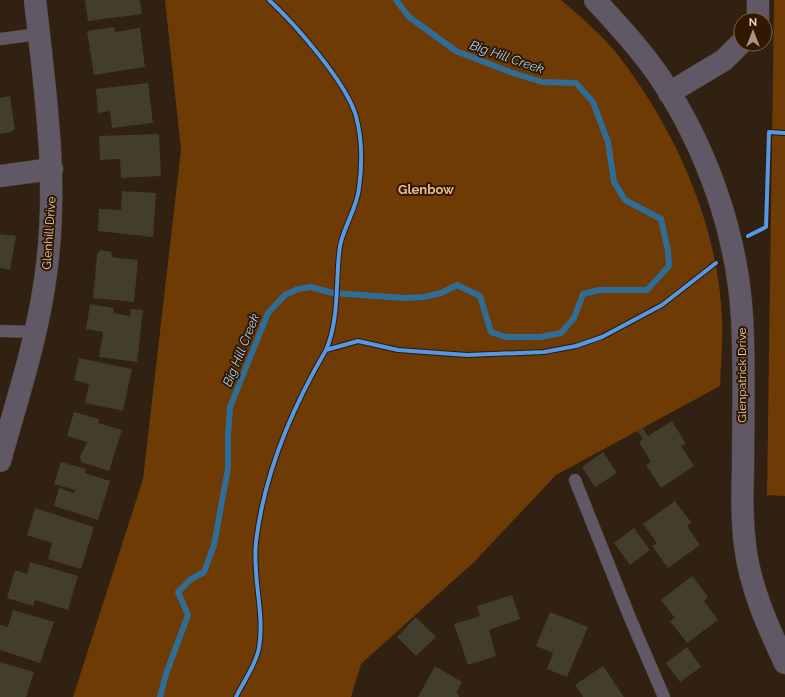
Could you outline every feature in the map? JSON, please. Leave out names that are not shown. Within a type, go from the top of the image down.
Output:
[{"type":"street","name":"Glenhill Drive","points":[[0,461],[35,332],[44,287],[50,239],[52,169],[49,122],[35,0]]},
{"type":"street","name":"Glenpatrick Drive","points":[[595,0],[634,44],[669,93],[687,124],[704,160],[721,206],[733,249],[742,317],[742,507],[745,546],[755,592],[775,622],[785,663]]},
{"type":"street","points":[[758,0],[758,12]]},
{"type":"street","points":[[669,93],[724,60],[733,51]]},
{"type":"street","points":[[0,176],[52,169]]},
{"type":"lane","points":[[0,39],[39,34]]},
{"type":"lane","points":[[0,331],[35,332]]},
{"type":"lane","points":[[575,480],[630,618],[664,697]]},
{"type":"shaded area","points":[[165,0],[561,0],[591,26],[618,55],[658,114],[675,145],[690,178],[712,246],[722,316],[720,386],[556,475],[474,562],[361,664],[351,697],[73,697],[143,479],[181,150]]},
{"type":"shaded area","points":[[774,0],[785,0],[785,496],[767,495]]},
{"type":"building","points":[[85,0],[140,0],[142,14],[88,21]]},
{"type":"building","points":[[114,27],[115,32],[140,28],[145,67],[94,75],[87,31]]},
{"type":"building","points":[[148,83],[153,123],[112,128],[110,111],[98,113],[96,89]]},
{"type":"building","points":[[10,96],[15,130],[0,134],[0,98]]},
{"type":"building","points":[[159,134],[161,176],[121,178],[120,159],[100,160],[99,136]]},
{"type":"building","points":[[122,191],[156,193],[153,237],[98,231],[99,209],[121,210]]},
{"type":"building","points":[[0,234],[16,236],[10,270],[0,268]]},
{"type":"building","points":[[100,250],[112,252],[111,257],[138,260],[134,302],[93,298],[97,255]]},
{"type":"building","points":[[90,304],[114,308],[113,313],[130,316],[131,309],[143,310],[137,362],[99,357],[103,332],[86,329]]},
{"type":"building","points":[[79,358],[132,369],[123,411],[85,403],[89,384],[74,380]]},
{"type":"building","points":[[74,412],[99,419],[98,423],[122,430],[109,471],[81,462],[80,457],[87,442],[67,436]]},
{"type":"building","points":[[672,421],[686,444],[681,446],[694,466],[661,488],[646,465],[651,462],[639,442],[643,439],[637,430],[642,427],[648,436]]},
{"type":"building","points":[[603,452],[617,473],[595,487],[582,467]]},
{"type":"building","points":[[61,462],[86,469],[85,473],[110,481],[98,520],[54,506],[59,488],[74,493],[75,490],[54,484]]},
{"type":"building","points":[[675,501],[691,522],[687,526],[700,545],[668,568],[652,546],[657,543],[643,524]]},
{"type":"building","points":[[35,508],[94,527],[81,569],[48,559],[52,543],[27,535]]},
{"type":"building","points":[[634,528],[650,550],[630,565],[614,543]]},
{"type":"building","points":[[30,562],[78,576],[68,610],[35,600],[33,606],[7,598],[15,570],[27,574]]},
{"type":"building","points":[[692,576],[708,597],[704,601],[718,620],[687,643],[670,621],[675,618],[661,600]]},
{"type":"building","points":[[512,595],[520,619],[489,630],[496,656],[468,665],[454,624],[480,616],[477,606]]},
{"type":"building","points":[[13,610],[54,622],[40,663],[0,650],[0,625],[8,627]]},
{"type":"building","points":[[550,612],[588,627],[567,677],[547,669],[553,653],[536,646]]},
{"type":"building","points":[[416,617],[436,637],[416,656],[397,637]]},
{"type":"building","points":[[687,647],[701,667],[680,682],[666,663]]},
{"type":"building","points":[[0,662],[34,672],[26,697],[0,697]]},
{"type":"building","points":[[435,666],[462,682],[456,693],[459,694],[459,697],[418,697]]},
{"type":"building","points":[[603,666],[624,697],[583,697],[575,685]]},
{"type":"waterway","name":"Big Hill Creek","points":[[160,697],[166,674],[188,615],[178,592],[191,579],[204,572],[214,545],[228,468],[230,407],[268,313],[285,295],[298,289],[311,287],[333,293],[405,298],[424,297],[441,293],[457,285],[480,296],[491,332],[505,337],[540,337],[561,333],[574,318],[583,294],[599,290],[647,290],[669,266],[668,251],[661,219],[625,200],[614,182],[608,142],[593,102],[576,83],[542,82],[510,72],[456,51],[409,17],[396,0]]},
{"type":"cycle path","points":[[269,0],[292,23],[331,71],[350,102],[358,125],[361,152],[359,188],[356,203],[344,231],[340,246],[335,312],[326,350],[358,341],[398,350],[467,355],[544,352],[576,346],[602,337],[662,305],[716,263]]},
{"type":"cycle path","points":[[748,236],[766,227],[769,132],[785,133]]},
{"type":"cycle path","points":[[236,697],[252,667],[259,648],[260,608],[255,555],[260,517],[266,492],[281,443],[291,419],[326,350]]},
{"type":"district","name":"Glenbow","points":[[426,189]]}]
